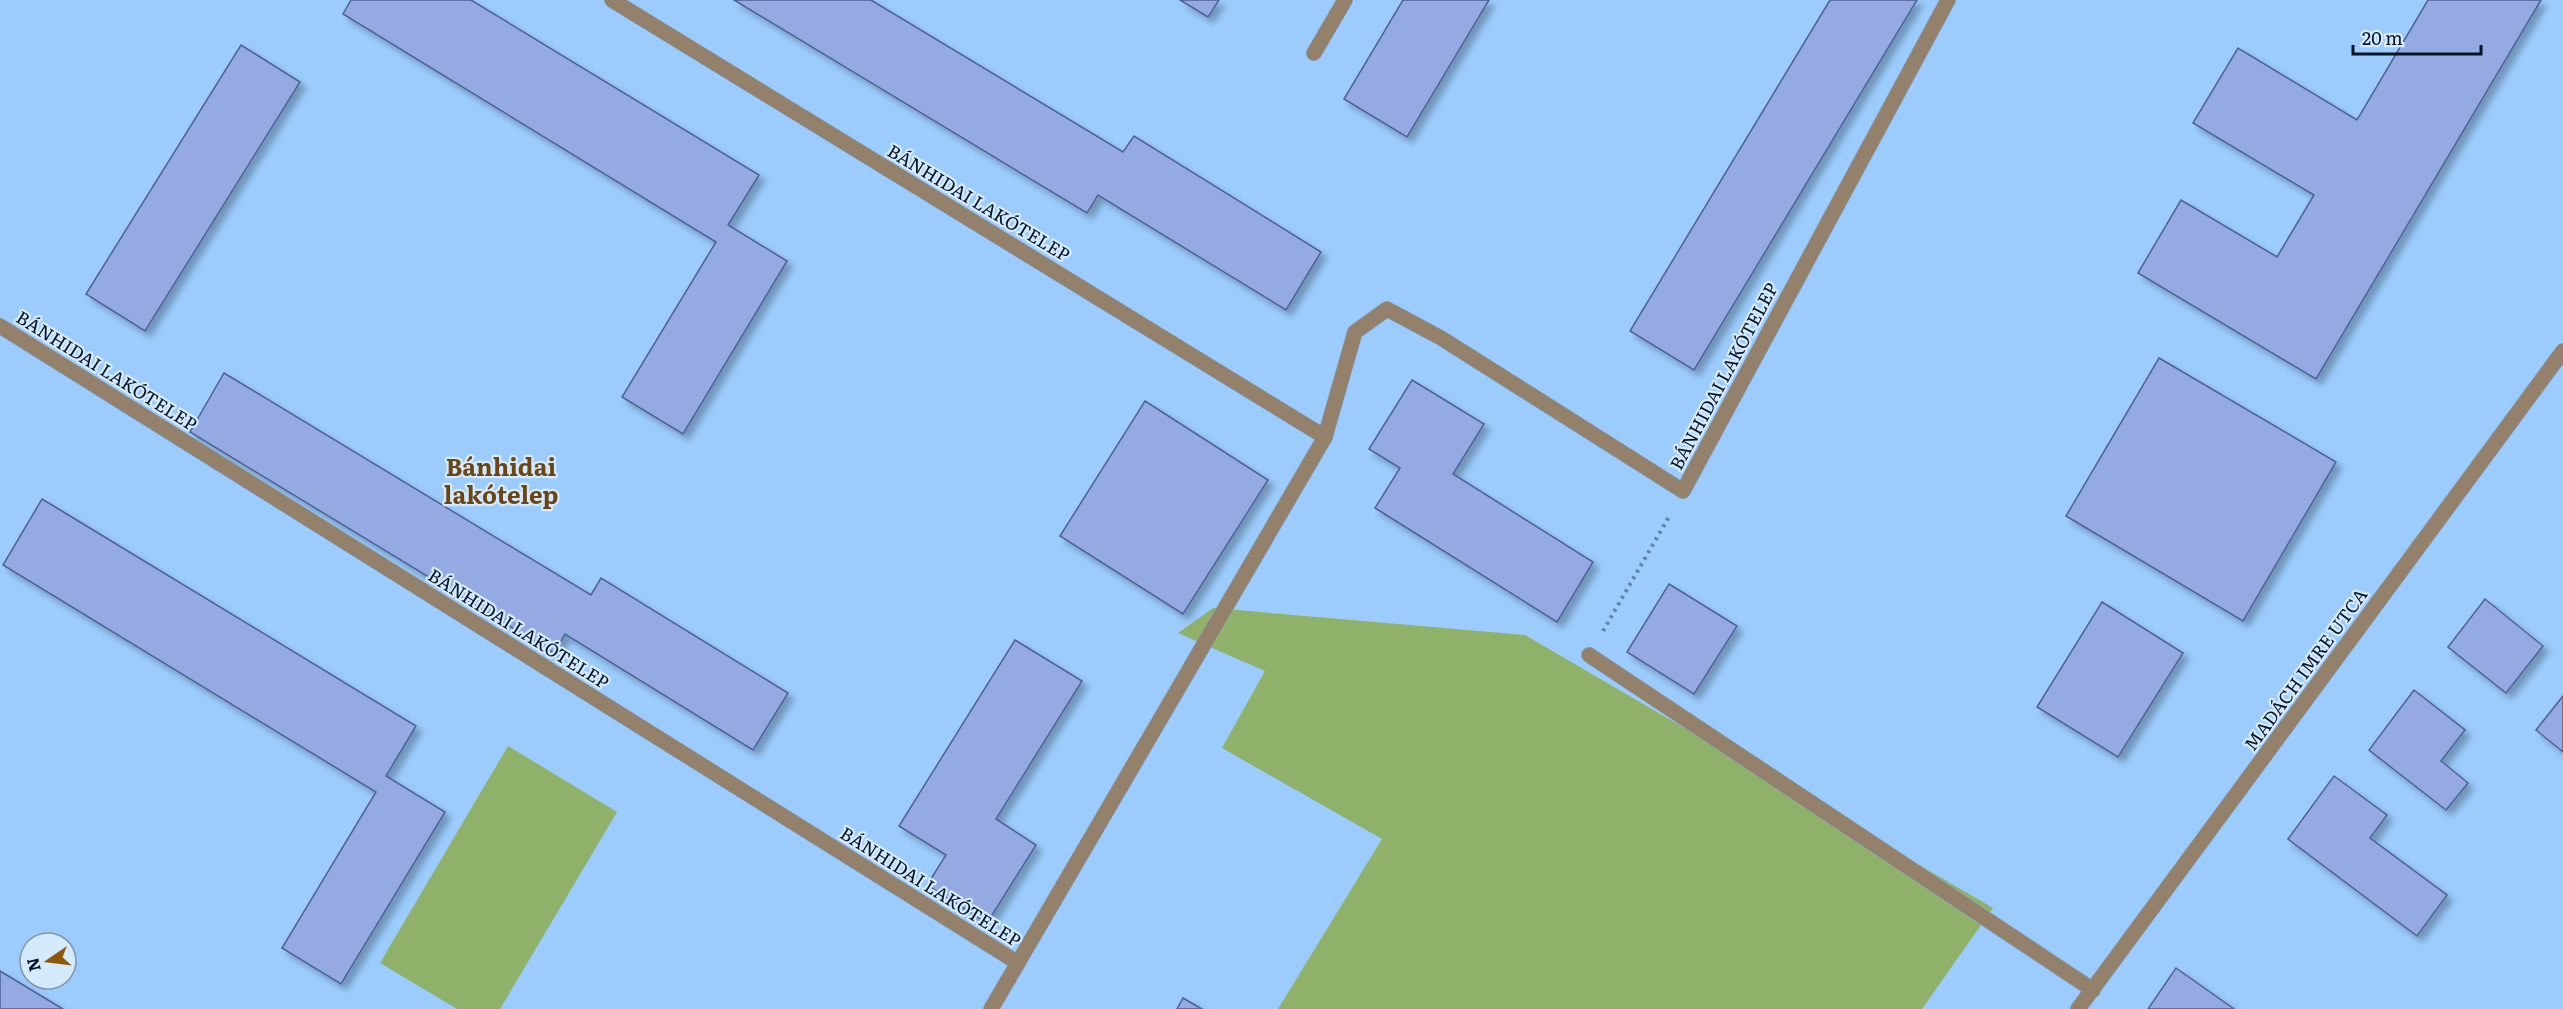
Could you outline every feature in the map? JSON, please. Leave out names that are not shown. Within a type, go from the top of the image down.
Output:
[{"type":"street","name":"BÁNHIDAI LAKÓTELEP","points":[[612,0],[1325,437]]},
{"type":"street","points":[[1314,53],[1345,0]]},
{"type":"street","name":"BÁNHIDAI LAKÓTELEP","points":[[991,1009],[1325,437],[1354,332],[1387,309],[1441,338],[1683,491],[1948,0]]},
{"type":"street","name":"BÁNHIDAI LAKÓTELEP","points":[[0,326],[1018,963]]},
{"type":"street","name":"MADÁCH IMRE UTCA","points":[[2078,1009],[2563,351]]},
{"type":"street","points":[[1589,655],[2093,990]]},
{"type":"path","points":[[1589,655],[1683,491]]},
{"type":"green space","points":[[1213,608],[1525,635],[1993,908],[1922,1009],[1278,1009],[1382,839],[1222,748],[1265,671],[1178,633]]},
{"type":"green space","points":[[508,746],[617,812],[500,1009],[457,1009],[380,963]]},
{"type":"building","points":[[351,0],[471,0],[759,175],[728,225],[787,261],[683,434],[622,397],[716,242],[343,14]]},
{"type":"building","points":[[734,0],[871,0],[1123,152],[1134,136],[1321,252],[1286,310],[1098,195],[1087,213]]},
{"type":"building","points":[[1180,0],[1219,0],[1208,17]]},
{"type":"building","points":[[1403,0],[1489,0],[1407,137],[1344,99]]},
{"type":"building","points":[[1830,0],[1917,0],[1694,370],[1630,331]]},
{"type":"building","points":[[2428,0],[2541,0],[2316,379],[2138,273],[2181,200],[2277,257],[2314,195],[2193,123],[2238,48],[2357,120]]},
{"type":"building","points":[[241,45],[300,82],[145,331],[86,294]]},
{"type":"building","points":[[2159,358],[2336,462],[2243,621],[2066,516]]},
{"type":"building","points":[[224,373],[591,595],[601,578],[788,693],[753,750],[565,634],[554,653],[190,432]]},
{"type":"building","points":[[1412,380],[1484,424],[1453,474],[1593,562],[1557,622],[1375,508],[1400,468],[1369,449]]},
{"type":"building","points":[[1145,401],[1268,480],[1183,614],[1060,536]]},
{"type":"building","points":[[42,499],[416,726],[386,776],[445,812],[341,984],[282,948],[376,792],[3,565]]},
{"type":"building","points":[[1669,584],[1737,626],[1694,694],[1627,652]]},
{"type":"building","points":[[2485,599],[2543,646],[2506,693],[2448,647]]},
{"type":"building","points":[[2102,602],[2183,653],[2118,757],[2037,707]]},
{"type":"building","points":[[1015,640],[1082,681],[996,819],[1036,845],[987,923],[927,885],[946,855],[899,826]]},
{"type":"building","points":[[2414,690],[2465,730],[2441,761],[2468,783],[2446,810],[2369,750]]},
{"type":"building","points":[[2563,696],[2563,752],[2536,730]]},
{"type":"building","points":[[2334,776],[2387,815],[2370,838],[2447,895],[2417,936],[2288,839]]},
{"type":"building","points":[[2176,968],[2234,1009],[2148,1009]]},
{"type":"building","points":[[0,971],[18,982],[18,991],[33,991],[63,1009],[0,1009]]},
{"type":"building","points":[[1183,998],[1202,1009],[1177,1009]]},
{"type":"district","name":"Bánhidai lakótelep","points":[[501,479]]}]
